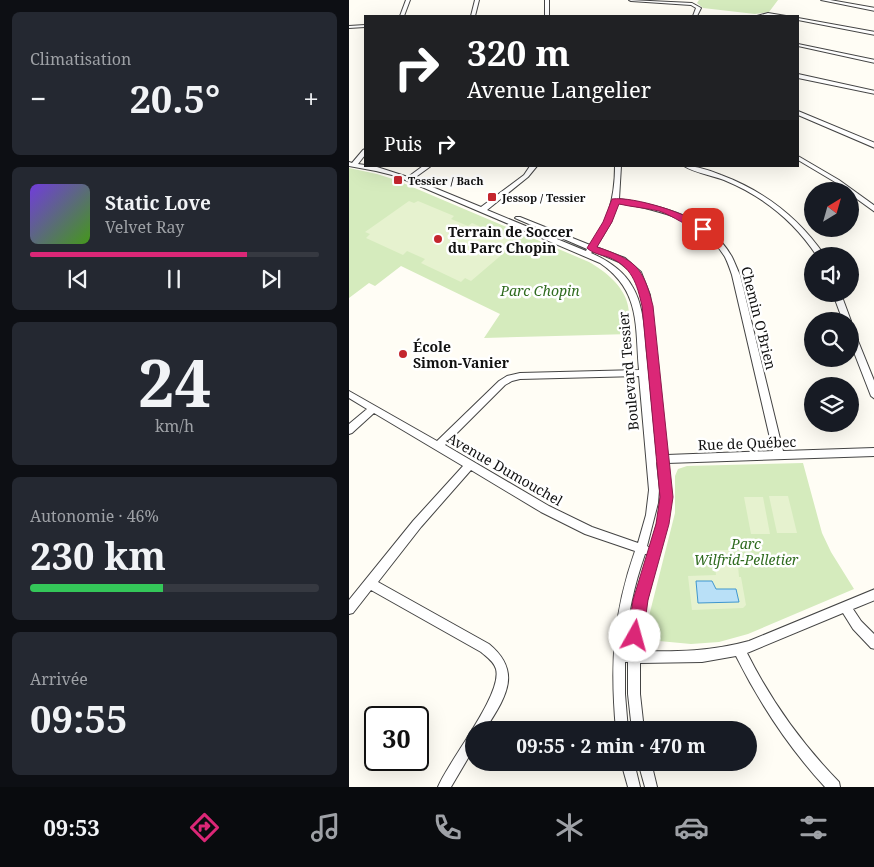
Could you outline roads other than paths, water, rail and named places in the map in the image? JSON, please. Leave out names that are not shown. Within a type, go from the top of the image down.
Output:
[{"type":"street","points":[[402,15],[408,0]]},
{"type":"street","points":[[473,15],[477,0]]},
{"type":"street","points":[[547,0],[547,15]]},
{"type":"street","points":[[631,0],[692,4],[699,8],[696,15]]},
{"type":"street","points":[[823,0],[874,10]]},
{"type":"street","points":[[799,19],[874,34]]},
{"type":"street","points":[[349,27],[364,26]]},
{"type":"street","points":[[799,45],[874,62]]},
{"type":"street","points":[[799,76],[874,93]]},
{"type":"street","points":[[799,113],[874,146]]},
{"type":"street","points":[[352,162],[364,152]]},
{"type":"street","points":[[799,159],[837,181],[874,210]]},
{"type":"street","name":"Boulevard Tessier","points":[[372,167],[412,177]]},
{"type":"street","name":"Boulevard Tessier","points":[[390,167],[589,251],[622,260],[636,271],[642,282],[647,306],[667,489],[663,524],[639,607],[634,656],[637,721]]},
{"type":"street","points":[[412,177],[427,167]]},
{"type":"street","points":[[485,208],[526,176],[533,167]]},
{"type":"street","points":[[589,251],[608,222],[618,190],[618,167]]},
{"type":"street","points":[[690,167],[732,182],[768,201],[798,225],[814,247]]},
{"type":"street","name":"Chemin O'Brien","points":[[615,201],[654,207],[686,219],[708,233],[727,255],[736,275],[779,455]]},
{"type":"street","name":"Boulevard Tessier","points":[[589,251],[616,270],[634,294],[639,313],[652,459],[653,508],[627,596],[619,656],[618,682],[621,721]]},
{"type":"street","points":[[859,355],[874,396]]},
{"type":"street","points":[[438,446],[500,385],[510,378],[520,376],[644,373]]},
{"type":"street","name":"Avenue Dumouchel","points":[[349,394],[557,515],[601,536],[654,552]]},
{"type":"street","points":[[349,430],[373,408]]},
{"type":"street","name":"Rue de Québec","points":[[652,459],[874,452]]},
{"type":"street","points":[[349,609],[437,500],[470,465]]},
{"type":"street","points":[[370,583],[485,648],[498,660],[503,671],[503,684],[483,721]]},
{"type":"street","points":[[619,656],[703,656],[739,650],[874,594]]},
{"type":"street","points":[[845,607],[857,625],[874,644]]},
{"type":"street","points":[[739,650],[756,683],[784,726],[812,763],[834,787]]},
{"type":"street","points":[[443,787],[465,751]]},
{"type":"street","points":[[629,771],[633,787]]},
{"type":"street","points":[[647,771],[651,787]]},
{"type":"water","points":[[696,581],[712,581],[716,589],[736,589],[739,602],[698,603]]},
{"type":"place","name":"Tessier / Bach","points":[[398,180]]},
{"type":"place","name":"Jessop / Tessier","points":[[492,197]]},
{"type":"place","name":"Terrain de Soccer du Parc Chopin","points":[[438,239]]},
{"type":"place","name":"École Simon-Vanier","points":[[403,354]]},
{"type":"park label","name":"Parc Chopin","points":[[540,290]]},
{"type":"park label","name":"Parc Wilfrid-Pelletier","points":[[746,552]]}]
